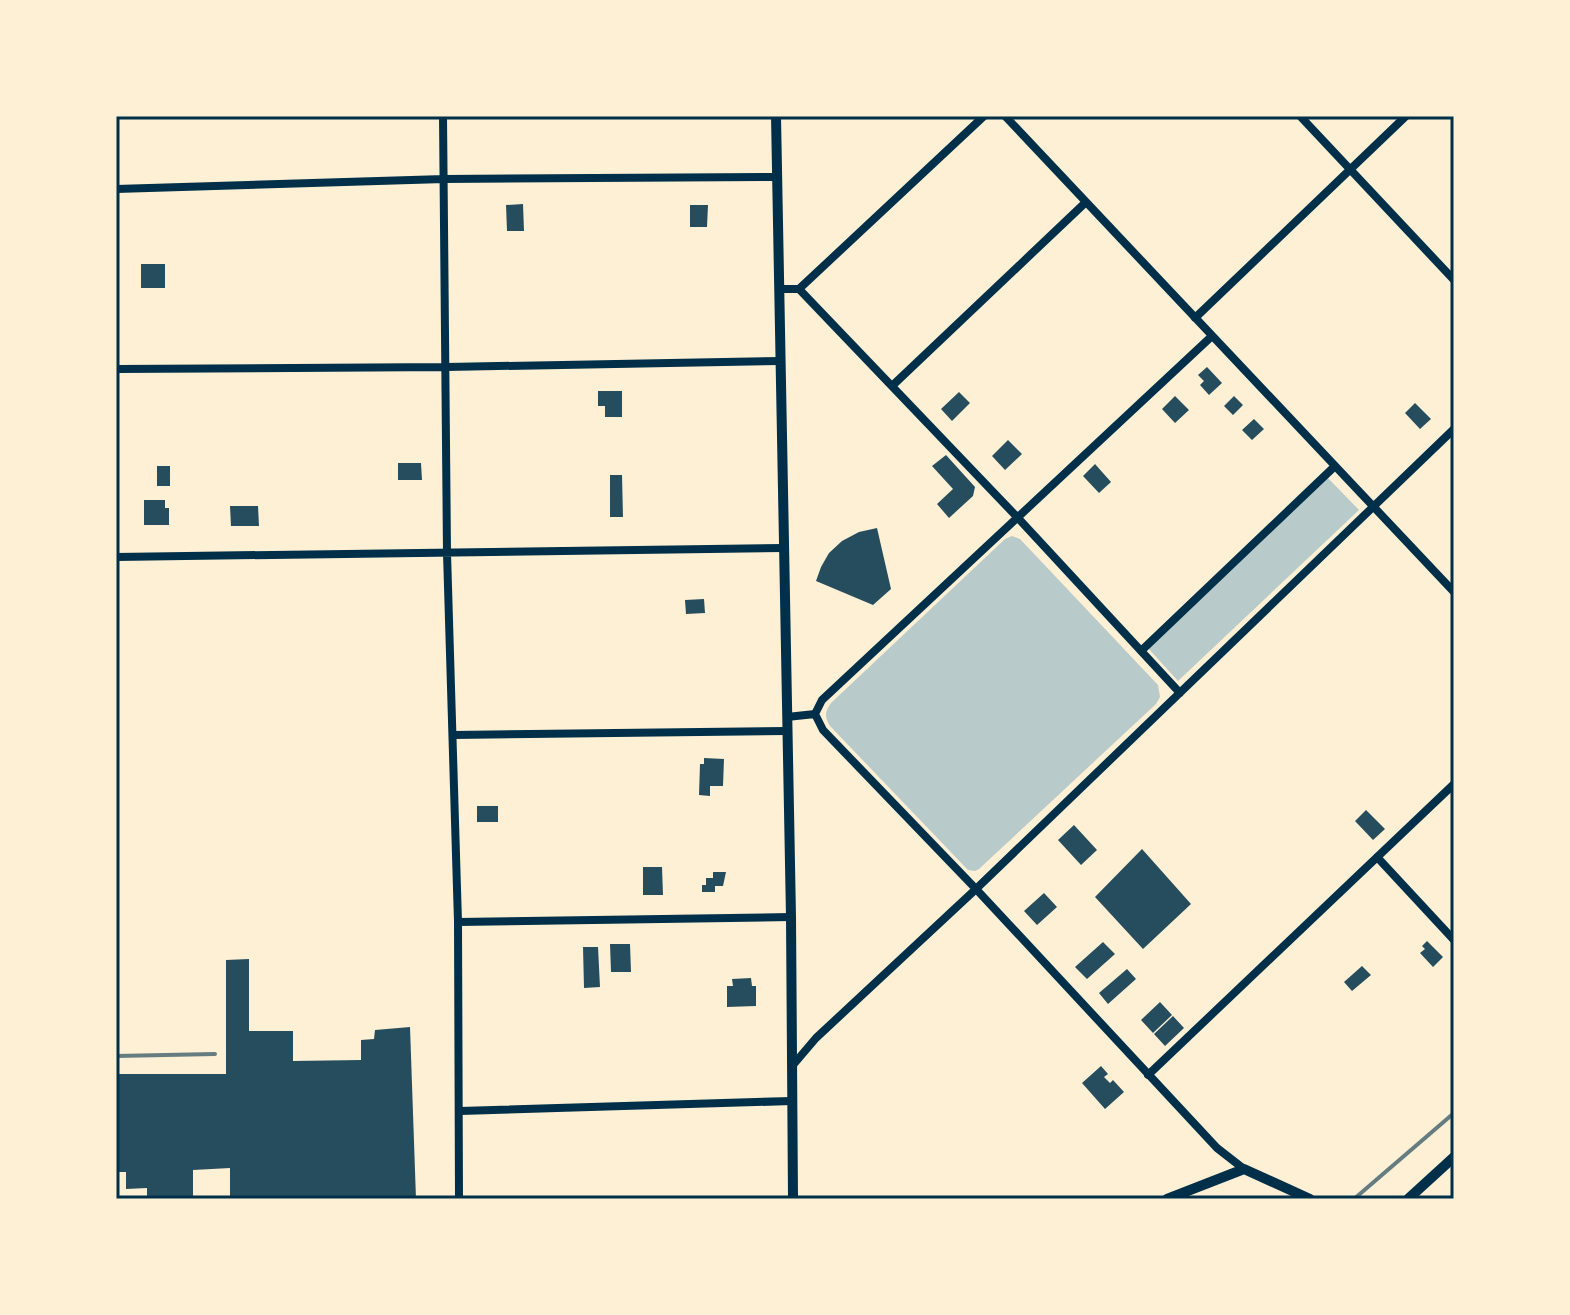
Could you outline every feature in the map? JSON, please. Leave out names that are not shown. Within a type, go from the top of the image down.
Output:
[{"type":"street","points":[[443,116],[447,553],[458,922],[459,1199]]},
{"type":"street","points":[[776,116],[791,917],[793,1199]]},
{"type":"street","points":[[781,289],[799,289],[984,116]]},
{"type":"street","points":[[1005,116],[1454,592]]},
{"type":"street","points":[[1300,116],[1454,280]]},
{"type":"street","points":[[1195,318],[1406,116]]},
{"type":"street","points":[[116,189],[444,179],[777,177]]},
{"type":"street","points":[[892,386],[1086,202]]},
{"type":"street","points":[[799,289],[1180,693]]},
{"type":"street","points":[[815,714],[822,700],[1212,336]]},
{"type":"street","points":[[116,369],[780,361]]},
{"type":"street","points":[[793,1065],[816,1038],[976,889],[1454,429]]},
{"type":"street","points":[[1141,651],[1335,466]]},
{"type":"street","points":[[116,557],[783,548]]},
{"type":"street","points":[[787,717],[815,714]]},
{"type":"street","points":[[815,714],[823,730],[1217,1148],[1244,1169],[1310,1199]]},
{"type":"street","points":[[454,735],[787,731]]},
{"type":"street","points":[[1148,1075],[1454,784]]},
{"type":"street","points":[[1377,857],[1454,940]]},
{"type":"street","points":[[458,922],[791,917]]},
{"type":"street","points":[[460,1111],[791,1101]]},
{"type":"street","points":[[1408,1199],[1454,1157]]},
{"type":"street","points":[[1167,1199],[1244,1169]]},
{"type":"shaded area","points":[[1325,475],[1359,510],[1178,681],[1147,647]]},
{"type":"shaded area","points":[[1012,536],[1020,539],[1158,685],[1160,697],[975,871],[968,870],[830,726],[826,715],[831,703],[1005,539]]},
{"type":"building","points":[[523,204],[524,231],[507,231],[506,205]]},
{"type":"building","points":[[690,205],[708,205],[707,227],[690,227]]},
{"type":"building","points":[[141,264],[165,264],[165,288],[141,288]]},
{"type":"building","points":[[1207,367],[1222,383],[1209,395],[1200,385],[1204,381],[1198,375]]},
{"type":"building","points":[[598,391],[622,391],[622,417],[605,417],[605,406],[598,406]]},
{"type":"building","points":[[959,392],[970,403],[952,421],[941,409]]},
{"type":"building","points":[[1175,396],[1189,410],[1175,423],[1162,409]]},
{"type":"building","points":[[1234,396],[1243,405],[1233,415],[1224,406]]},
{"type":"building","points":[[1415,403],[1431,419],[1420,429],[1405,413]]},
{"type":"building","points":[[1254,419],[1264,429],[1252,440],[1242,430]]},
{"type":"building","points":[[1008,440],[1022,454],[1005,470],[992,456]]},
{"type":"building","points":[[946,455],[975,487],[973,496],[949,518],[937,504],[953,489],[932,466]]},
{"type":"building","points":[[398,463],[421,463],[422,480],[398,480]]},
{"type":"building","points":[[1095,464],[1111,482],[1099,493],[1083,476]]},
{"type":"building","points":[[157,466],[170,466],[170,486],[157,486]]},
{"type":"building","points":[[610,475],[622,475],[623,517],[610,517]]},
{"type":"building","points":[[144,500],[165,500],[165,508],[169,508],[169,525],[144,525]]},
{"type":"building","points":[[230,506],[258,506],[259,526],[231,526]]},
{"type":"building","points":[[877,528],[891,589],[873,605],[816,581],[829,553],[842,541],[859,532]]},
{"type":"building","points":[[704,599],[705,613],[686,614],[685,600]]},
{"type":"building","points":[[704,758],[724,759],[723,786],[710,786],[710,796],[699,795],[700,764],[704,764]]},
{"type":"building","points":[[477,806],[498,806],[498,822],[477,822]]},
{"type":"building","points":[[1366,810],[1385,829],[1373,840],[1355,821]]},
{"type":"building","points":[[1074,825],[1097,850],[1081,865],[1058,840]]},
{"type":"building","points":[[1142,849],[1191,904],[1143,949],[1095,897]]},
{"type":"building","points":[[643,867],[662,867],[663,895],[643,895]]},
{"type":"building","points":[[713,872],[726,872],[723,886],[715,886],[715,892],[702,892],[702,885],[706,885],[706,878],[713,878]]},
{"type":"building","points":[[1044,893],[1057,907],[1037,925],[1024,911]]},
{"type":"building","points":[[1427,941],[1443,957],[1433,967],[1420,953]]},
{"type":"building","points":[[1103,942],[1115,954],[1087,979],[1075,967]]},
{"type":"building","points":[[610,944],[630,944],[631,972],[611,972]]},
{"type":"building","points":[[583,947],[598,947],[600,987],[584,988]]},
{"type":"building","points":[[249,959],[249,1031],[293,1031],[293,1061],[361,1060],[361,1040],[374,1039],[375,1030],[410,1027],[416,1199],[230,1199],[230,1168],[193,1170],[193,1199],[147,1199],[147,1188],[126,1189],[126,1172],[116,1172],[116,1074],[226,1074],[226,960]]},
{"type":"building","points":[[1362,966],[1371,975],[1352,991],[1344,982]]},
{"type":"building","points":[[1127,969],[1136,979],[1108,1004],[1099,993]]},
{"type":"building","points":[[751,978],[752,986],[756,986],[756,1006],[727,1007],[727,986],[733,986],[732,979]]},
{"type":"building","points":[[1160,1002],[1172,1015],[1153,1033],[1141,1020]]},
{"type":"building","points":[[1173,1016],[1184,1028],[1165,1046],[1154,1034]]},
{"type":"building","points":[[1101,1066],[1108,1074],[1104,1077],[1110,1083],[1113,1080],[1124,1092],[1105,1109],[1082,1083]]},
{"type":"railway","points":[[116,1056],[215,1054]]},
{"type":"railway","points":[[1354,1199],[1454,1113]]}]
